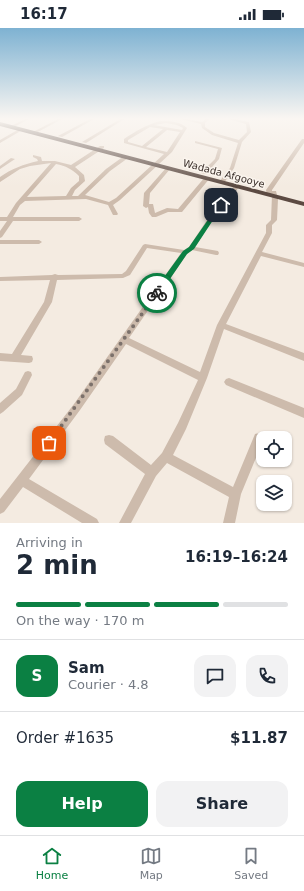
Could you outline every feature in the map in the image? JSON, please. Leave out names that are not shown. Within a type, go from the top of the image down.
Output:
[{"type":"highway","name":"Wadada Afgooye","points":[[74,141],[205,176]]},
{"type":"highway","name":"Wadada Afgooye","points":[[80,141],[126,157],[157,163],[168,169],[223,180],[272,193],[304,204]]},
{"type":"highway","name":"Wadada Afgooye","points":[[223,180],[237,186],[304,199]]},
{"type":"street","points":[[125,141],[167,153]]},
{"type":"street","points":[[143,147],[151,141]]},
{"type":"street","points":[[110,204],[118,199],[157,163],[176,141]]},
{"type":"street","points":[[223,180],[232,168],[240,142],[237,141]]},
{"type":"street","points":[[125,523],[152,472],[166,457],[203,378],[221,325],[259,253],[269,232],[269,225],[274,220],[272,211],[272,193],[304,141]]},
{"type":"street","points":[[168,169],[147,193],[146,206],[151,206],[154,216],[167,210],[180,211],[218,158],[220,148],[210,144],[198,142]]},
{"type":"street","points":[[71,167],[100,148]]},
{"type":"street","points":[[35,156],[39,158],[41,163]]},
{"type":"street","points":[[79,198],[108,170],[126,157]]},
{"type":"street","points":[[0,168],[13,159]]},
{"type":"street","points":[[0,236],[18,204],[55,162]]},
{"type":"street","points":[[1,177],[22,166],[41,163],[55,162],[71,167],[78,170],[82,176],[82,181],[73,189],[68,198]]},
{"type":"street","points":[[1,505],[125,340],[213,215],[237,186]]},
{"type":"street","points":[[23,199],[86,197],[110,204],[115,214]]},
{"type":"street","points":[[0,219],[79,219]]},
{"type":"street","points":[[0,242],[39,242]]},
{"type":"street","points":[[0,279],[55,276],[123,276],[128,272],[144,248],[148,245],[216,253]]},
{"type":"street","points":[[259,253],[304,265]]},
{"type":"street","points":[[14,358],[48,302],[55,276]]},
{"type":"street","points":[[221,325],[304,357]]},
{"type":"street","points":[[125,340],[203,378]]},
{"type":"street","points":[[0,357],[29,358]]},
{"type":"street","points":[[0,409],[19,392],[28,376]]},
{"type":"street","points":[[229,382],[304,413]]},
{"type":"street","points":[[109,440],[152,472]]},
{"type":"street","points":[[229,523],[235,494],[256,445]]},
{"type":"street","points":[[166,457],[235,494]]},
{"type":"street","points":[[21,480],[93,523]]},
{"type":"way so far","points":[[49,443],[85,396],[157,293]]},
{"type":"route","points":[[157,293],[185,252],[192,248],[221,205]]}]
